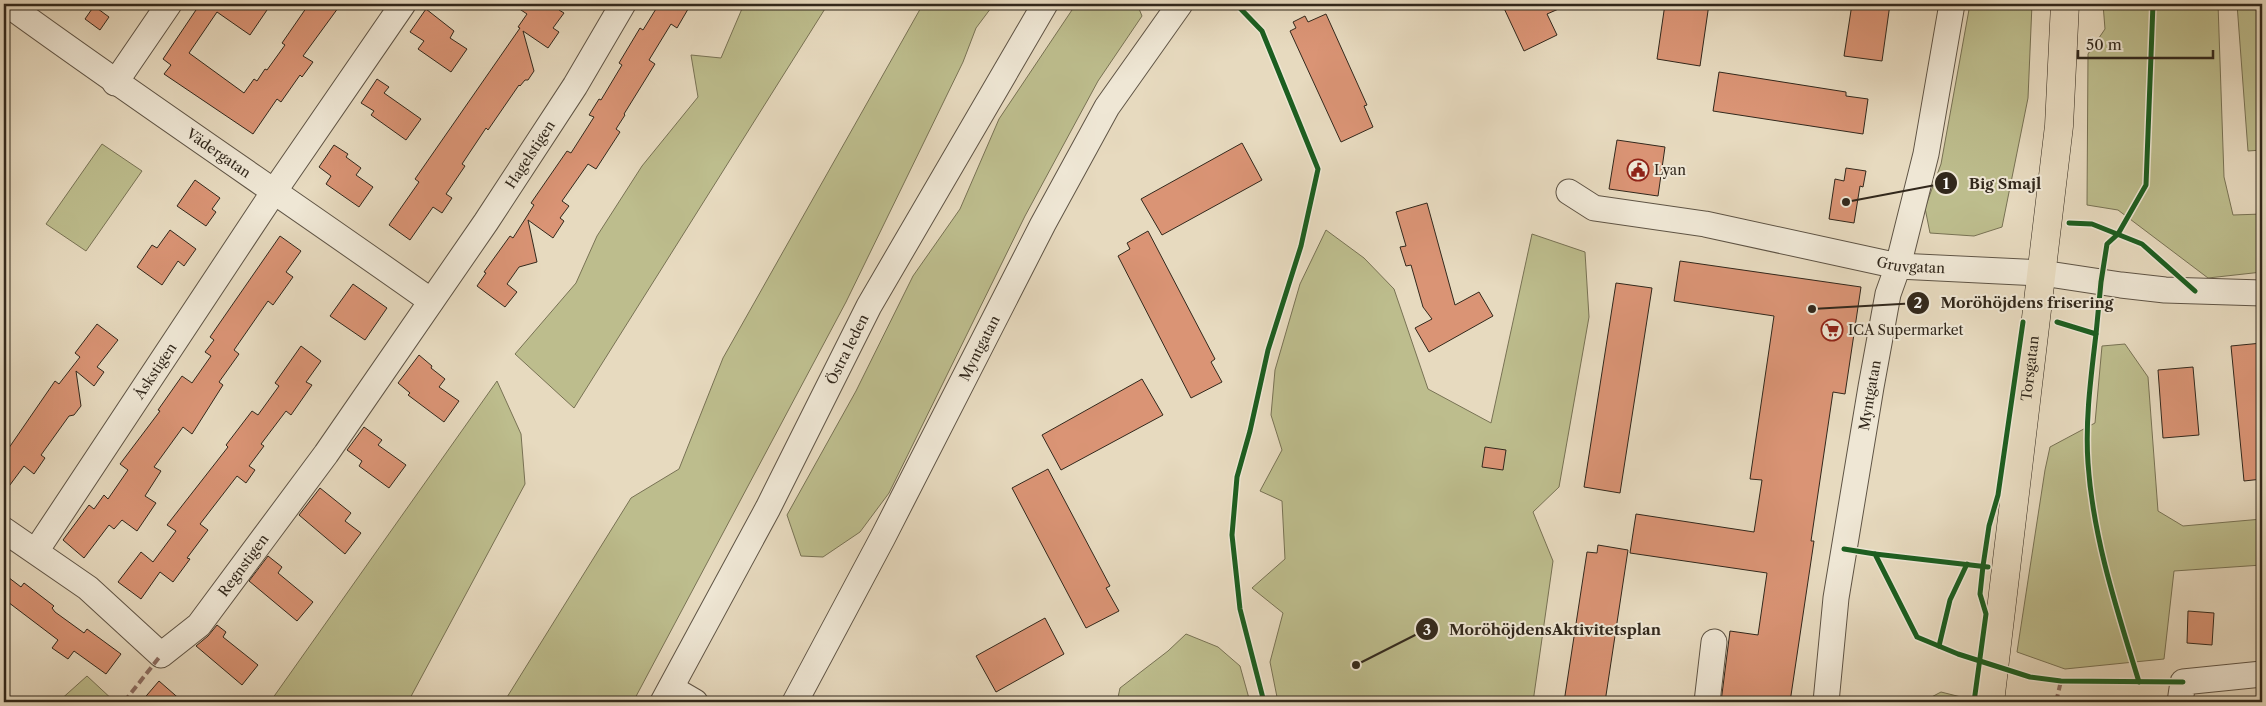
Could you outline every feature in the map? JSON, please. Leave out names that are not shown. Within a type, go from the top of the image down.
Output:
[{"type":"main road","name":"Torsgatan","points":[[1990,702],[2058,126],[2065,4]]},
{"type":"street","name":"Vädergatan","points":[[7,4],[115,83],[276,190],[431,301]]},
{"type":"street","points":[[115,83],[170,4]]},
{"type":"street","points":[[276,190],[403,4]]},
{"type":"street","name":"Hagelstigen","points":[[431,301],[486,222],[570,94],[623,4]]},
{"type":"street","name":"Östra leden","points":[[667,695],[768,508],[869,306],[1045,4]]},
{"type":"street","name":"Myntgatan","points":[[795,702],[882,539],[1043,224],[1107,107],[1180,4]]},
{"type":"street","name":"Myntgatan","points":[[1826,702],[1838,588],[1888,294],[1898,266],[1926,154],[1952,4]]},
{"type":"street","name":"Åskstigen","points":[[36,551],[276,190]]},
{"type":"street","name":"Gruvgatan","points":[[1569,192],[1594,208],[1705,224],[1738,241],[1898,266],[2042,273],[2147,288],[2262,293]]},
{"type":"street","name":"Regnstigen","points":[[4,530],[88,588],[162,655],[199,625],[320,461],[431,301]]},
{"type":"street","points":[[1707,702],[1714,642]]},
{"type":"street","points":[[2181,692],[2262,674]]},
{"type":"street","points":[[667,695],[695,702]]},
{"type":"green space","points":[[744,4],[828,4],[574,408],[515,354],[576,283],[597,236],[642,166],[698,97],[691,55],[721,58]]},
{"type":"green space","points":[[923,4],[994,4],[976,28],[963,62],[846,302],[633,702],[504,702],[631,498],[679,469],[723,358]]},
{"type":"green space","points":[[1076,4],[1137,4],[1142,16],[1098,81],[1025,216],[889,493],[860,532],[823,557],[801,556],[787,515],[856,391],[913,276],[960,209],[999,119]]},
{"type":"green space","points":[[1970,4],[2032,4],[2028,98],[2002,227],[1974,236],[1930,233],[1925,208],[1941,164]]},
{"type":"green space","points":[[2103,4],[2218,4],[2224,177],[2233,215],[2262,214],[2262,272],[2208,278],[2118,210],[2087,205],[2088,54],[2105,29]]},
{"type":"green space","points":[[2237,4],[2262,4],[2262,150],[2248,151]]},
{"type":"green space","points":[[102,144],[142,171],[86,251],[46,224]]},
{"type":"green space","points":[[1326,230],[1364,258],[1394,289],[1428,389],[1491,423],[1532,234],[1585,252],[1589,317],[1559,487],[1533,512],[1553,561],[1533,702],[1278,702],[1270,662],[1283,613],[1252,588],[1285,559],[1282,501],[1260,491],[1282,450],[1271,415],[1275,370],[1300,284]]},
{"type":"green space","points":[[2125,344],[2148,377],[2158,511],[2183,526],[2262,519],[2262,565],[2174,571],[2164,659],[2065,669],[2017,652],[2045,470],[2050,447],[2095,423],[2102,346]]},
{"type":"green space","points":[[497,381],[521,434],[525,484],[408,702],[270,702]]},
{"type":"green space","points":[[1186,634],[1218,647],[1240,666],[1250,702],[1117,702],[1120,688],[1168,651]]},
{"type":"green space","points":[[87,676],[115,702],[58,702]]},
{"type":"green space","points":[[1941,692],[1961,697],[1960,702],[1922,702]]},
{"type":"building","points":[[200,4],[258,4],[267,10],[250,35],[217,12],[189,53],[244,93],[254,79],[257,81],[265,69],[267,70],[285,45],[282,43],[309,4],[341,4],[303,56],[313,62],[302,77],[300,75],[281,102],[277,99],[253,134],[164,74],[171,65],[163,59]]},
{"type":"building","points":[[512,4],[563,4],[559,10],[564,13],[553,28],[559,32],[548,48],[523,31],[534,71],[528,80],[519,85],[488,130],[486,128],[462,164],[465,166],[446,194],[452,198],[442,213],[433,207],[410,240],[389,225],[419,182],[415,179],[520,28],[518,27],[527,14]]},
{"type":"building","points":[[659,4],[691,4],[677,28],[671,24],[649,60],[655,64],[616,129],[620,132],[596,169],[588,164],[562,201],[569,206],[560,218],[564,221],[553,238],[528,220],[537,262],[519,267],[507,284],[517,292],[505,307],[477,286],[486,273],[484,272],[510,236],[513,238],[534,205],[531,203],[567,151],[571,153],[594,117],[589,115],[599,99],[601,100],[622,65],[619,63],[640,28],[643,30]]},
{"type":"building","points":[[1502,4],[1570,4],[1547,14],[1557,35],[1524,51]]},
{"type":"building","points":[[1665,4],[1709,4],[1700,66],[1657,59]]},
{"type":"building","points":[[1852,4],[1890,4],[1882,61],[1844,56]]},
{"type":"building","points":[[94,6],[109,17],[100,30],[85,19]]},
{"type":"building","points":[[426,9],[454,31],[450,38],[467,49],[451,72],[418,49],[424,41],[410,32]]},
{"type":"building","points":[[1326,14],[1367,105],[1364,106],[1373,127],[1341,142],[1290,31],[1296,28],[1293,22],[1305,16],[1308,22]]},
{"type":"building","points":[[1719,72],[1846,92],[1846,96],[1868,99],[1863,134],[1713,111]]},
{"type":"building","points":[[377,79],[389,87],[384,93],[421,119],[406,140],[371,115],[374,111],[361,103]]},
{"type":"building","points":[[1617,140],[1665,147],[1658,196],[1609,189]]},
{"type":"building","points":[[1242,143],[1262,180],[1162,235],[1141,199]]},
{"type":"building","points":[[334,145],[348,154],[346,157],[361,168],[356,175],[373,187],[359,207],[326,184],[331,176],[319,167]]},
{"type":"building","points":[[1846,168],[1866,171],[1863,187],[1860,186],[1854,223],[1829,219],[1835,179],[1844,181]]},
{"type":"building","points":[[195,180],[220,198],[212,209],[216,212],[206,226],[177,206]]},
{"type":"building","points":[[1427,203],[1455,305],[1479,292],[1493,316],[1429,352],[1415,328],[1432,319],[1423,307],[1411,265],[1406,266],[1400,247],[1406,246],[1396,212]]},
{"type":"building","points":[[170,230],[196,249],[184,266],[178,261],[162,285],[137,267],[152,245],[157,248]]},
{"type":"building","points":[[1148,231],[1215,359],[1211,362],[1222,382],[1191,398],[1118,256],[1130,249],[1127,243]]},
{"type":"building","points":[[280,236],[301,251],[286,272],[293,277],[273,305],[268,301],[234,350],[239,354],[219,382],[223,385],[192,434],[183,427],[154,467],[161,471],[145,496],[156,503],[137,531],[122,520],[114,529],[109,525],[84,558],[63,540],[89,505],[94,509],[104,495],[108,499],[128,470],[120,464],[160,411],[158,410],[182,376],[192,383],[211,356],[205,352],[214,340],[210,337]]},
{"type":"building","points":[[1680,261],[1861,287],[1845,394],[1833,392],[1811,541],[1814,541],[1790,702],[1721,702],[1730,631],[1758,635],[1767,573],[1630,553],[1636,514],[1754,532],[1762,480],[1750,479],[1774,316],[1674,301]]},
{"type":"building","points":[[1616,283],[1652,288],[1620,493],[1584,487]]},
{"type":"building","points":[[353,284],[387,308],[365,340],[330,316]]},
{"type":"building","points":[[97,324],[118,340],[97,367],[104,372],[94,386],[76,371],[81,406],[74,415],[69,416],[41,455],[45,458],[34,474],[24,466],[4,493],[4,455],[55,381],[59,384],[80,357],[75,353]]},
{"type":"building","points":[[2262,343],[2262,479],[2244,481],[2231,346]]},
{"type":"building","points":[[301,346],[321,361],[306,382],[312,385],[291,415],[286,411],[261,444],[264,446],[249,466],[255,470],[246,483],[237,476],[200,524],[208,530],[187,558],[190,559],[173,582],[160,572],[141,599],[118,582],[141,552],[153,562],[176,531],[167,525],[228,447],[226,445],[252,411],[258,415],[279,386],[275,383]]},
{"type":"building","points":[[419,355],[445,379],[439,387],[459,401],[444,422],[408,395],[410,393],[398,383]]},
{"type":"building","points":[[2193,367],[2199,435],[2163,438],[2158,370]]},
{"type":"building","points":[[1142,379],[1163,415],[1061,470],[1042,435]]},
{"type":"building","points":[[364,427],[382,440],[378,445],[406,465],[389,488],[359,466],[362,461],[347,450]]},
{"type":"building","points":[[1485,447],[1506,450],[1503,470],[1482,467]]},
{"type":"building","points":[[1048,469],[1110,586],[1106,588],[1119,611],[1086,628],[1012,488]]},
{"type":"building","points":[[320,488],[351,513],[345,521],[361,533],[345,554],[299,515]]},
{"type":"building","points":[[1598,545],[1628,550],[1605,702],[1564,702],[1587,552],[1597,553]]},
{"type":"building","points":[[268,556],[282,567],[278,573],[313,602],[297,621],[249,581]]},
{"type":"building","points":[[4,574],[21,587],[24,583],[54,606],[52,608],[55,612],[84,633],[87,629],[121,654],[106,674],[74,651],[68,659],[52,648],[58,640],[4,599]]},
{"type":"building","points":[[2188,611],[2214,613],[2212,645],[2187,643]]},
{"type":"building","points":[[1045,618],[1064,654],[996,692],[976,656]]},
{"type":"building","points":[[217,625],[226,632],[223,637],[258,665],[242,685],[196,646]]},
{"type":"building","points":[[159,681],[183,702],[141,702]]},
{"type":"marked path","points":[[124,702],[161,655]]},
{"type":"marked path","points":[[2056,702],[2061,681]]},
{"type":"cycle path","points":[[1236,4],[1262,31],[1318,169],[1301,246],[1268,350],[1250,431],[1237,477],[1232,535],[1240,609],[1264,702]]},
{"type":"cycle path","points":[[2057,322],[2096,334],[2107,244],[2118,234],[2146,185],[2153,4]]},
{"type":"cycle path","points":[[2069,223],[2092,224],[2142,244],[2195,291]]},
{"type":"cycle path","points":[[1974,702],[1986,614],[1980,594],[1983,566],[1989,526],[1998,495],[2023,322]]},
{"type":"cycle path","points":[[2096,334],[2087,431],[2091,491],[2107,574],[2139,682]]},
{"type":"cycle path","points":[[1844,549],[1875,554],[1917,637],[1958,654],[2030,677],[2061,681],[2183,682]]},
{"type":"cycle path","points":[[1875,554],[1988,567]]},
{"type":"cycle path","points":[[1939,646],[1950,600],[1967,564]]},
{"type":"place","name":"Lyan","points":[[1638,170]]},
{"type":"place","name":"Big Smajl","points":[[1846,202]]},
{"type":"place","name":"Moröhöjdens frisering","points":[[1812,309]]},
{"type":"place","name":"ICA Supermarket","points":[[1832,330]]},
{"type":"place","name":"MoröhöjdensAktivitetsplan","points":[[1356,665]]}]
